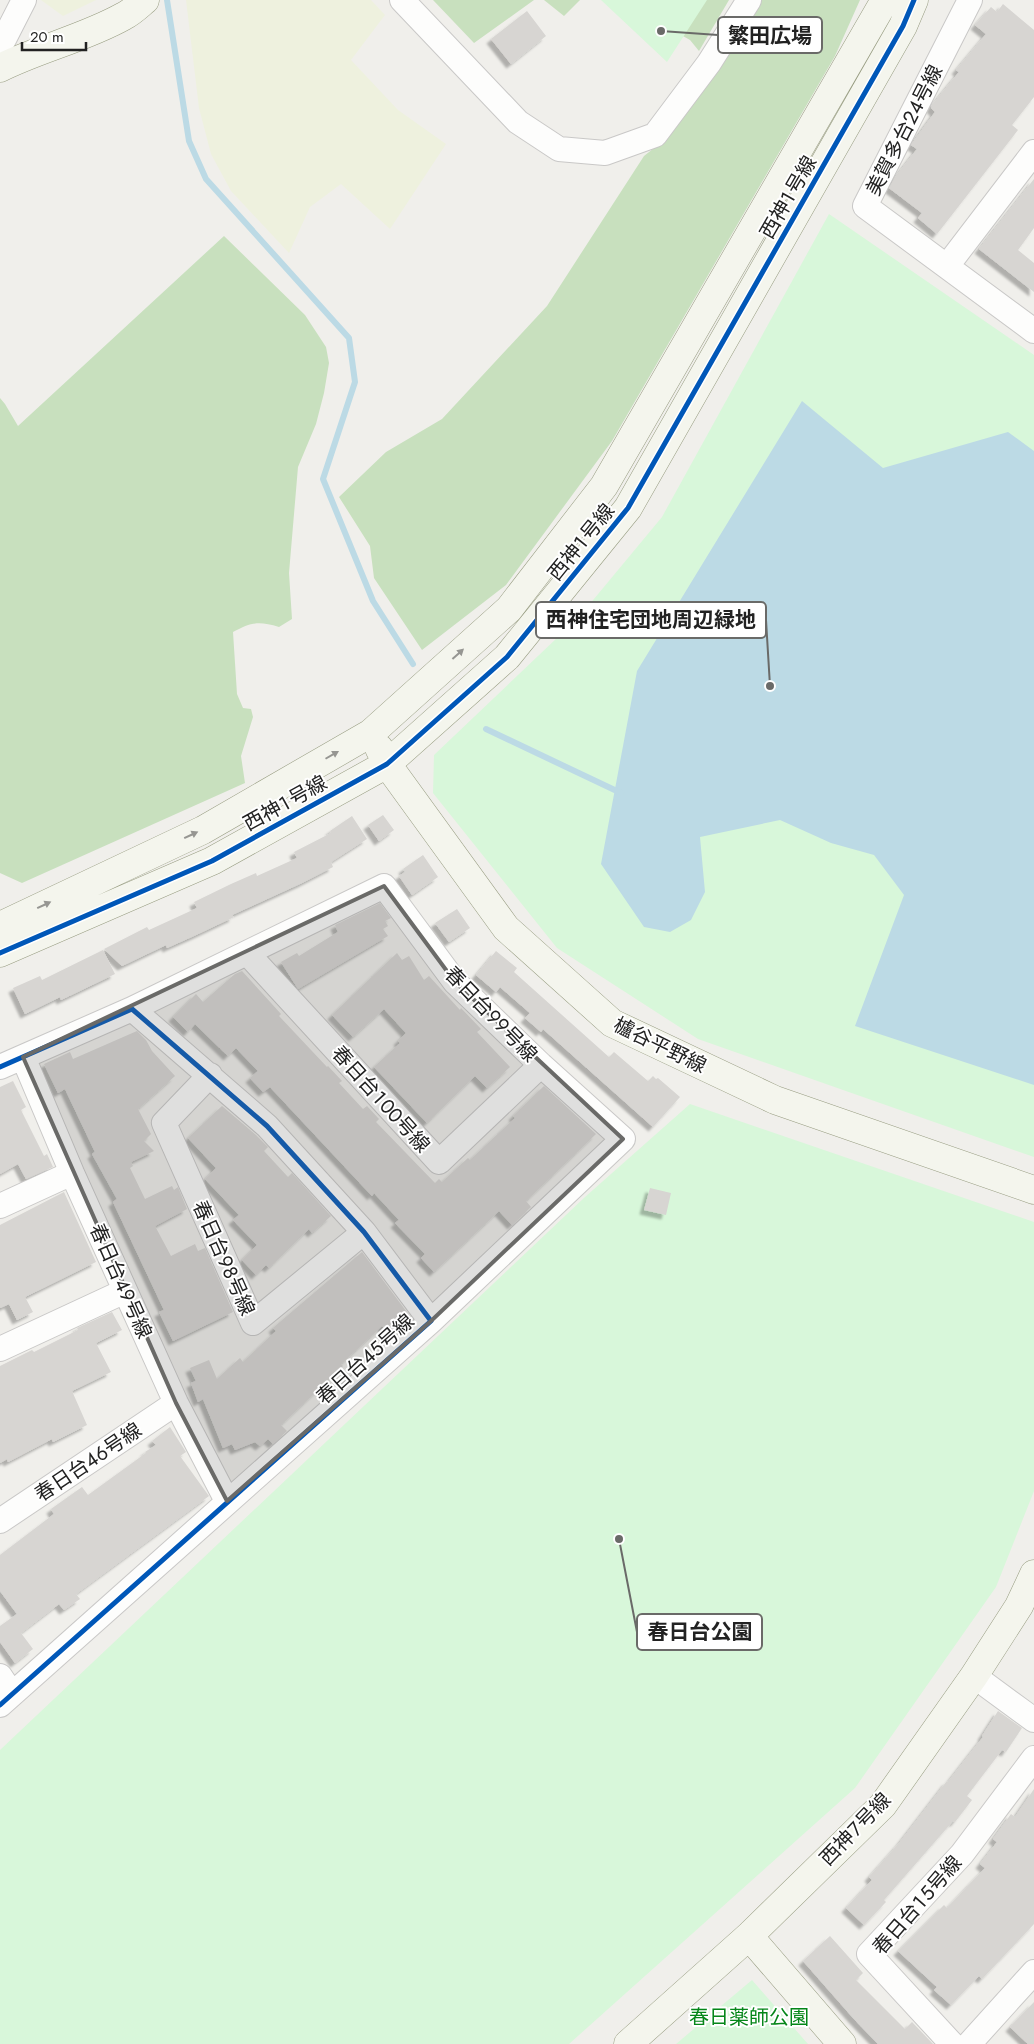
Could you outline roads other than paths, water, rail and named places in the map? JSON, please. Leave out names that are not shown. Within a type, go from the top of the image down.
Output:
[{"type":"street","points":[[0,47],[24,0]]},
{"type":"street","points":[[0,68],[126,16],[145,0]]},
{"type":"street","points":[[402,0],[518,122],[559,149],[605,153],[654,135],[709,63],[749,0]]},
{"type":"street","name":"西神１号線","points":[[4,933],[202,830],[371,733],[509,609],[604,486],[885,0]]},
{"type":"street","name":"西神１号線","points":[[4,933],[212,860],[387,764],[508,657],[628,508],[903,26],[914,0]]},
{"type":"street","name":"美賀多台２４号線","points":[[970,0],[865,206],[1034,331]]},
{"type":"street","points":[[946,266],[1034,152]]},
{"type":"street","name":"櫨谷平野線","points":[[371,733],[387,764],[506,928],[612,1023],[775,1100],[1034,1190]]},
{"type":"street","name":"春日台９９号線","points":[[132,1009],[384,886],[455,982],[623,1139],[430,1321]]},
{"type":"street","name":"春日台１００号線","points":[[248,954],[439,1162],[542,1065]]},
{"type":"street","points":[[0,1067],[132,1009]]},
{"type":"street","name":"春日台４５号線","points":[[4,1692],[227,1501],[430,1321],[364,1232],[267,1126],[132,1009]]},
{"type":"street","name":"春日台４９号線","points":[[23,1057],[72,1173],[176,1403],[227,1501]]},
{"type":"street","name":"春日台９８号線","points":[[210,1075],[164,1123],[254,1323],[364,1232]]},
{"type":"street","points":[[0,1206],[72,1173]]},
{"type":"street","points":[[0,1349],[125,1291]]},
{"type":"street","name":"春日台４６号線","points":[[0,1521],[176,1403]]},
{"type":"street","name":"西神７号線","points":[[628,2044],[749,1936],[882,1805],[974,1676],[1019,1606],[1034,1574]]},
{"type":"street","points":[[974,1676],[1034,1720]]},
{"type":"street","name":"春日台１５号線","points":[[952,2044],[868,1954],[962,1854],[1034,1758]]},
{"type":"street","points":[[749,1936],[842,2044]]},
{"type":"street","points":[[969,2044],[1034,1972]]},
{"type":"water","points":[[802,401],[883,468],[1008,432],[1034,451],[1034,1085],[855,1026],[904,895],[874,855],[831,843],[780,820],[700,837],[705,892],[691,920],[670,932],[644,927],[601,864],[637,671]]},
{"type":"waterway","points":[[167,0],[189,141],[206,179],[349,338],[355,382],[323,479],[373,601],[413,664]]},
{"type":"waterway","points":[[486,729],[621,793]]},
{"type":"place","name":"繁田広場","points":[[661,31]]},
{"type":"place","name":"西神住宅団地周辺緑地","points":[[770,686]]},
{"type":"place","name":"春日台公園","points":[[619,1539]]},
{"type":"park label","name":"春日薬師公園","points":[[749,2017]]}]
